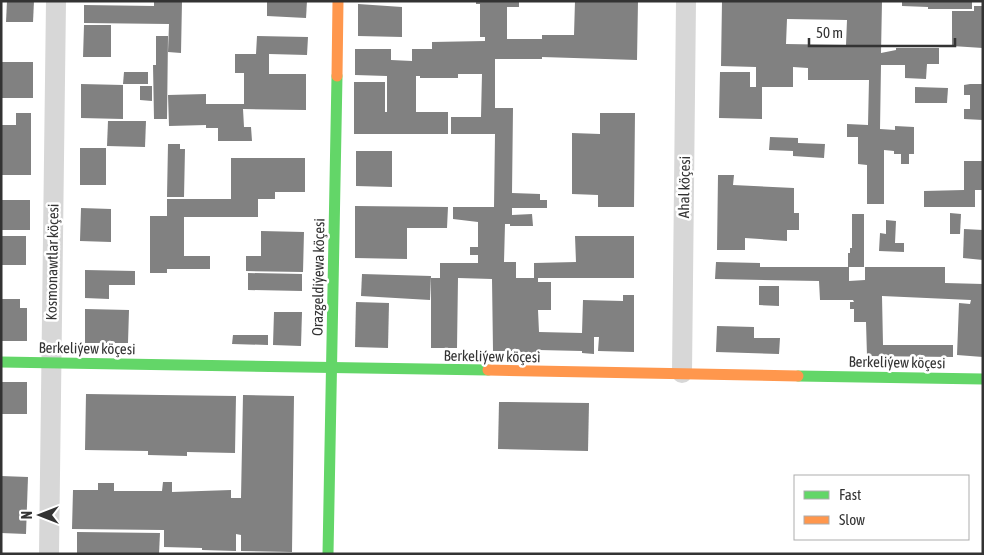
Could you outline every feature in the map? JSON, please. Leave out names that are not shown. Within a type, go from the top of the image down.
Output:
[{"type":"street","name":"Kosmonawtlar köçesi","points":[[48,554],[56,1]]},
{"type":"street","name":"Orazgeldiýewa köçesi","points":[[328,554],[338,1]]},
{"type":"street","name":"Ahal köçesi","points":[[682,373],[686,1]]},
{"type":"street","name":"Berkeliýew köçesi","points":[[1,362],[983,379]]},
{"type":"building","points":[[7,1],[34,1],[33,22],[6,22]]},
{"type":"building","points":[[154,1],[182,1],[181,53],[168,52],[169,24],[84,23],[84,5],[154,6]]},
{"type":"building","points":[[267,1],[307,1],[306,18],[267,16]]},
{"type":"building","points":[[476,1],[519,1],[519,7],[507,7],[507,39],[542,39],[542,35],[574,35],[575,1],[638,1],[637,60],[542,57],[542,59],[495,59],[495,108],[513,108],[512,193],[540,194],[540,200],[547,200],[547,208],[512,208],[512,215],[532,214],[533,226],[510,226],[510,224],[505,224],[504,262],[516,262],[516,278],[534,278],[534,263],[576,262],[575,236],[634,236],[634,278],[538,278],[538,282],[551,282],[551,310],[538,310],[539,332],[582,333],[583,300],[623,301],[623,295],[634,295],[634,352],[598,351],[599,337],[594,337],[594,354],[582,353],[582,351],[539,350],[539,353],[521,353],[520,351],[493,351],[492,279],[458,278],[457,348],[431,348],[431,278],[440,278],[440,263],[478,263],[478,255],[470,255],[470,247],[478,247],[478,222],[453,219],[453,207],[494,207],[495,134],[451,134],[451,117],[481,117],[482,74],[458,74],[458,78],[420,78],[420,76],[416,76],[416,112],[448,112],[448,134],[354,134],[354,82],[385,82],[385,112],[387,112],[387,76],[355,75],[355,49],[391,49],[391,60],[412,61],[412,49],[432,49],[432,42],[485,41],[485,37],[480,37],[480,4],[476,4]]},
{"type":"building","points":[[722,1],[882,1],[881,53],[896,50],[896,48],[939,48],[939,64],[927,64],[926,79],[905,78],[905,65],[881,65],[880,129],[895,130],[895,126],[914,127],[914,154],[909,154],[909,164],[901,164],[901,154],[894,154],[894,151],[884,150],[884,204],[867,204],[867,165],[858,164],[858,137],[847,137],[847,124],[868,125],[869,80],[808,80],[808,68],[793,67],[793,87],[762,87],[762,119],[719,118],[720,72],[750,72],[750,87],[756,87],[756,67],[721,66]],"holes":[[[787,19],[847,20],[846,45],[786,44]]]},
{"type":"building","points":[[902,1],[972,1],[972,9],[928,9],[928,7],[902,6]]},
{"type":"building","points":[[358,4],[402,7],[402,37],[358,36]]},
{"type":"building","points":[[974,6],[983,6],[983,48],[952,46],[952,11],[974,11]]},
{"type":"building","points":[[84,25],[111,25],[111,57],[83,57]]},
{"type":"building","points":[[156,36],[168,36],[167,119],[154,119],[153,65],[156,65]]},
{"type":"building","points":[[257,36],[308,37],[307,55],[269,54],[269,74],[306,74],[306,110],[243,109],[244,127],[251,127],[252,141],[218,141],[218,128],[206,128],[206,125],[169,126],[168,95],[206,94],[206,104],[244,104],[244,73],[235,73],[235,54],[256,54]]},
{"type":"building","points":[[1,62],[33,62],[33,98],[1,98]]},
{"type":"building","points":[[124,72],[148,72],[148,84],[123,84]]},
{"type":"building","points":[[81,84],[123,85],[123,119],[81,118]]},
{"type":"building","points":[[983,84],[983,120],[964,119],[964,109],[970,109],[970,95],[964,95],[964,85]]},
{"type":"building","points":[[140,86],[152,86],[152,101],[140,100]]},
{"type":"building","points":[[915,87],[948,88],[947,103],[915,103]]},
{"type":"building","points":[[16,113],[31,113],[31,175],[1,175],[2,125],[16,125]]},
{"type":"building","points":[[600,113],[635,113],[634,207],[598,207],[598,195],[572,194],[572,133],[600,134]]},
{"type":"building","points":[[108,121],[146,121],[145,147],[107,146]]},
{"type":"building","points":[[770,137],[798,138],[798,143],[825,144],[824,158],[793,156],[793,151],[769,150]]},
{"type":"building","points":[[168,144],[180,144],[180,149],[185,149],[184,197],[167,197]]},
{"type":"building","points":[[80,148],[106,148],[106,185],[80,185]]},
{"type":"building","points":[[356,151],[392,151],[392,187],[356,186]]},
{"type":"building","points":[[231,158],[305,158],[305,192],[275,192],[275,199],[258,199],[258,217],[184,217],[184,256],[210,256],[210,269],[167,269],[167,273],[150,273],[150,216],[167,216],[167,199],[231,199]]},
{"type":"building","points":[[964,161],[983,161],[983,190],[975,190],[975,207],[924,207],[924,191],[964,190]]},
{"type":"building","points":[[718,175],[734,175],[733,185],[794,188],[794,213],[799,213],[799,230],[787,230],[787,241],[745,238],[745,250],[717,250]]},
{"type":"building","points":[[1,200],[30,200],[30,230],[1,230]]},
{"type":"building","points":[[355,206],[448,207],[447,228],[407,228],[407,259],[355,258]]},
{"type":"building","points":[[81,208],[111,209],[111,242],[80,241]]},
{"type":"building","points":[[950,213],[961,214],[960,234],[950,234]]},
{"type":"building","points":[[852,214],[864,214],[864,267],[848,267],[848,253],[850,253],[850,248],[852,248]]},
{"type":"building","points":[[886,220],[896,221],[895,243],[904,243],[904,252],[879,251],[880,233],[886,234]]},
{"type":"building","points":[[964,229],[983,230],[983,260],[963,258]]},
{"type":"building","points":[[261,231],[304,232],[303,272],[246,271],[246,256],[261,256]]},
{"type":"building","points":[[1,236],[26,236],[26,265],[1,265]]},
{"type":"building","points":[[716,262],[760,263],[760,267],[849,267],[849,281],[865,280],[865,267],[945,267],[945,283],[983,284],[983,357],[957,355],[959,303],[970,304],[971,300],[882,296],[883,345],[953,345],[953,357],[867,356],[866,322],[854,322],[854,309],[850,309],[850,302],[854,302],[853,300],[820,300],[819,281],[715,279]]},
{"type":"building","points":[[85,270],[135,271],[135,285],[109,285],[109,299],[85,298]]},
{"type":"building","points":[[248,273],[302,274],[302,291],[248,290]]},
{"type":"building","points":[[362,274],[431,276],[430,300],[361,296]]},
{"type":"building","points":[[759,286],[779,286],[779,306],[759,305]]},
{"type":"building","points":[[1,299],[20,299],[20,308],[27,308],[27,341],[1,341]]},
{"type":"building","points":[[356,302],[389,303],[388,348],[355,347]]},
{"type":"building","points":[[85,309],[129,310],[128,343],[85,343]]},
{"type":"building","points":[[274,312],[302,312],[301,346],[273,345]]},
{"type":"building","points":[[717,326],[754,327],[754,338],[780,338],[779,354],[716,352]]},
{"type":"building","points":[[233,335],[268,335],[268,345],[232,344]]},
{"type":"building","points":[[1,382],[27,382],[27,414],[1,414]]},
{"type":"building","points":[[86,394],[236,396],[235,453],[187,452],[187,456],[148,455],[148,451],[85,450]]},
{"type":"building","points":[[243,395],[294,396],[292,552],[241,551],[241,535],[236,534],[236,551],[202,550],[202,548],[164,547],[164,530],[72,529],[73,490],[98,490],[98,483],[114,483],[114,491],[162,491],[163,482],[172,482],[172,492],[231,490],[231,498],[241,498]]},
{"type":"building","points":[[499,402],[589,403],[588,451],[498,449]]},
{"type":"building","points":[[1,476],[28,477],[26,534],[1,533]]},
{"type":"building","points":[[77,532],[160,533],[159,554],[77,554]]},
{"type":"traffic: fast","points":[[328,554],[337,76]]},
{"type":"traffic: fast","points":[[1,362],[488,370]]},
{"type":"traffic: fast","points":[[798,376],[983,379]]},
{"type":"traffic: slow","points":[[337,76],[338,1]]},
{"type":"traffic: slow","points":[[488,370],[798,376]]}]
